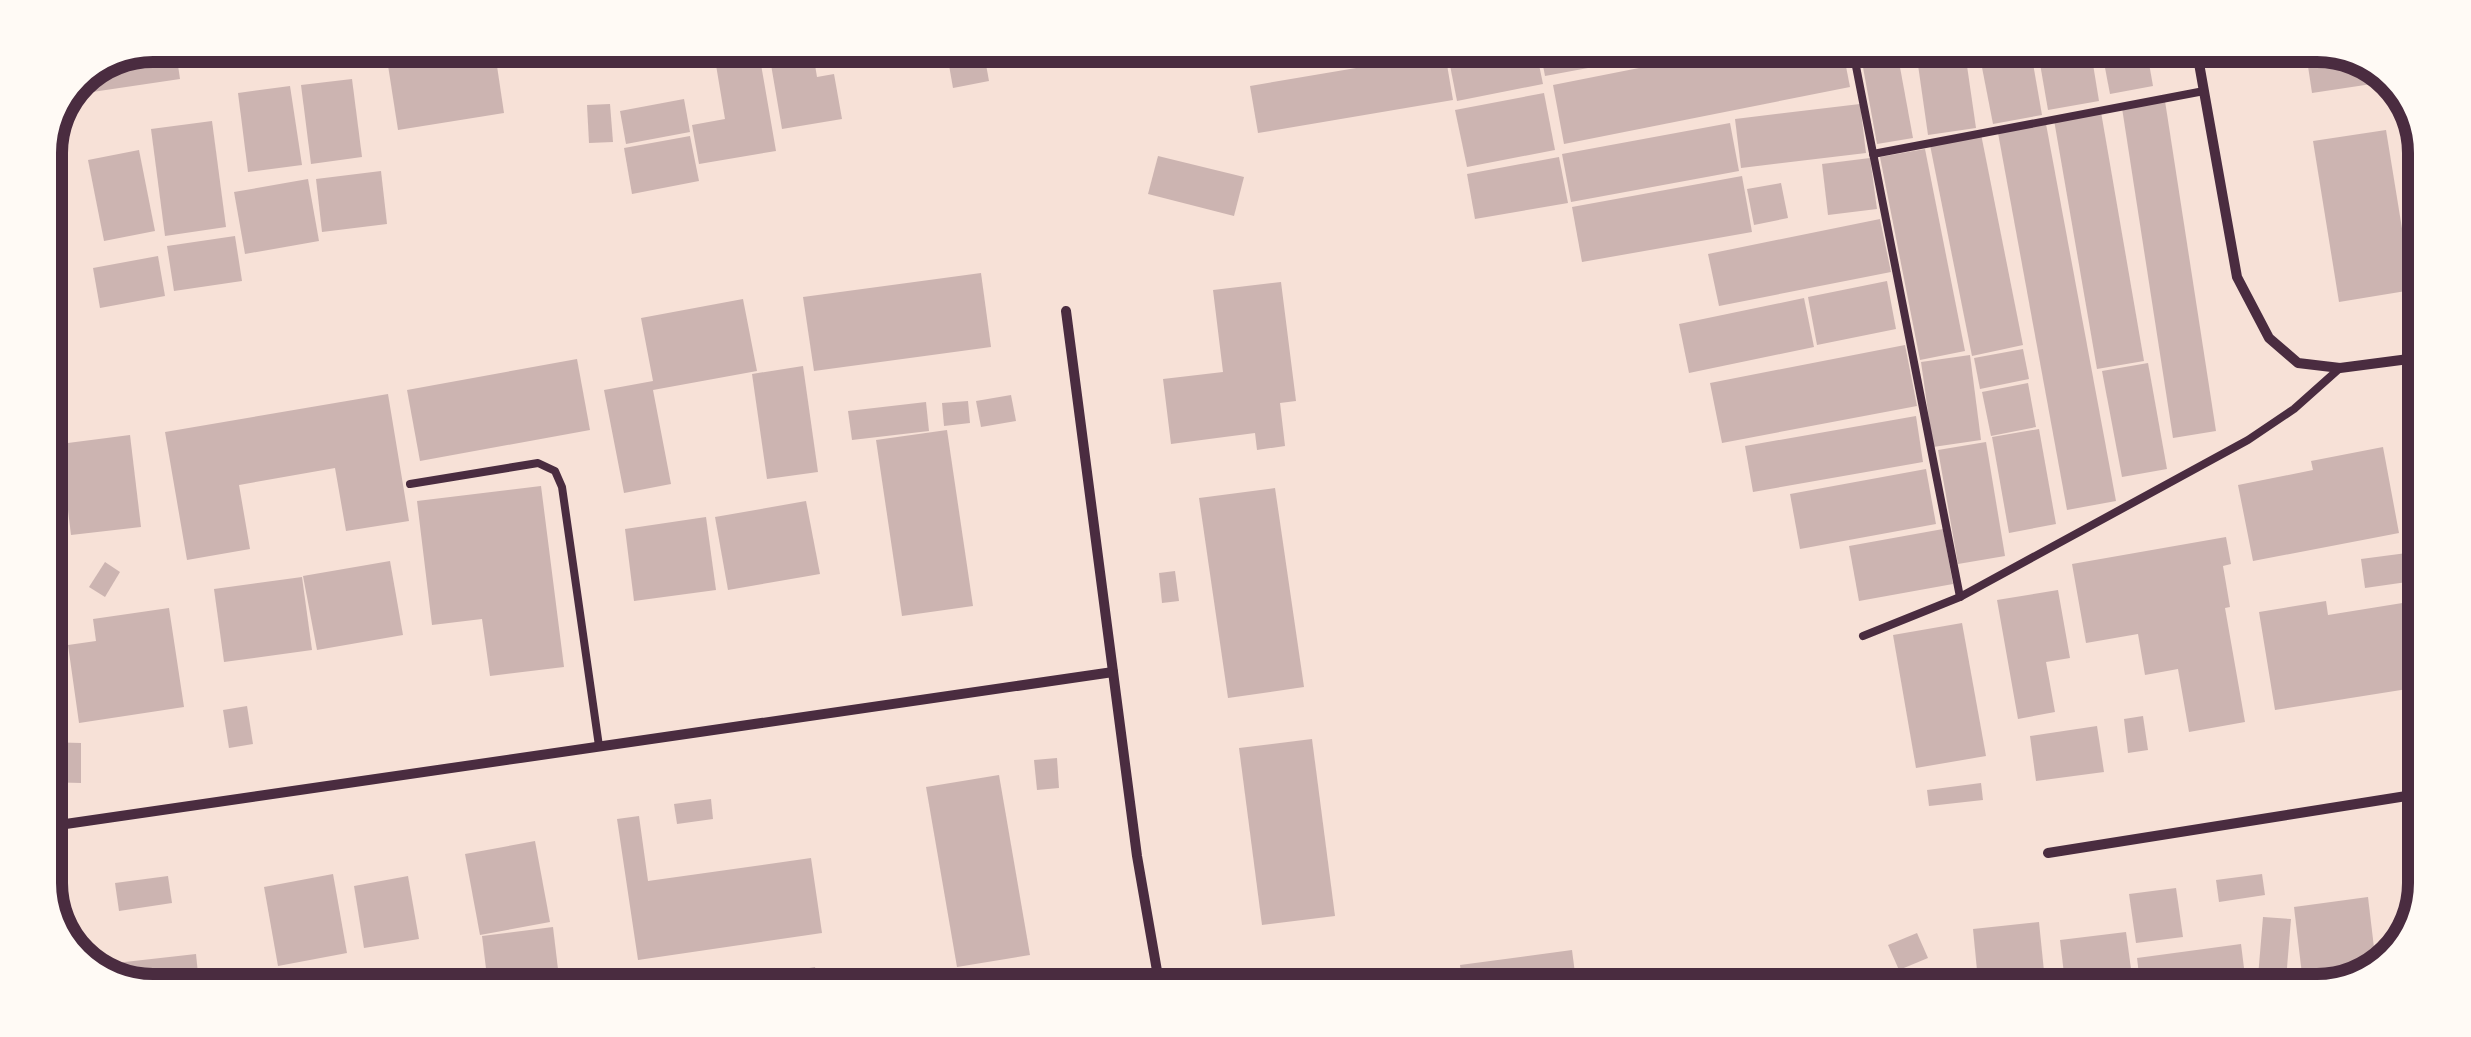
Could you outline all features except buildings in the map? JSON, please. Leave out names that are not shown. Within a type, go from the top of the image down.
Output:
[{"type":"street","points":[[2199,62],[2237,277],[2269,338],[2298,363],[2340,368],[2408,359]]},
{"type":"street","points":[[1066,311],[1137,856],[1158,974]]},
{"type":"street","points":[[63,824],[1113,672]]},
{"type":"street","points":[[2048,853],[2408,796]]},
{"type":"lane","points":[[1856,62],[1960,597]]},
{"type":"lane","points":[[1873,154],[2204,91]]},
{"type":"lane","points":[[1863,636],[1960,597],[2248,440],[2294,409],[2340,368]]},
{"type":"lane","points":[[410,484],[538,463],[555,472],[562,486],[599,746]]}]
